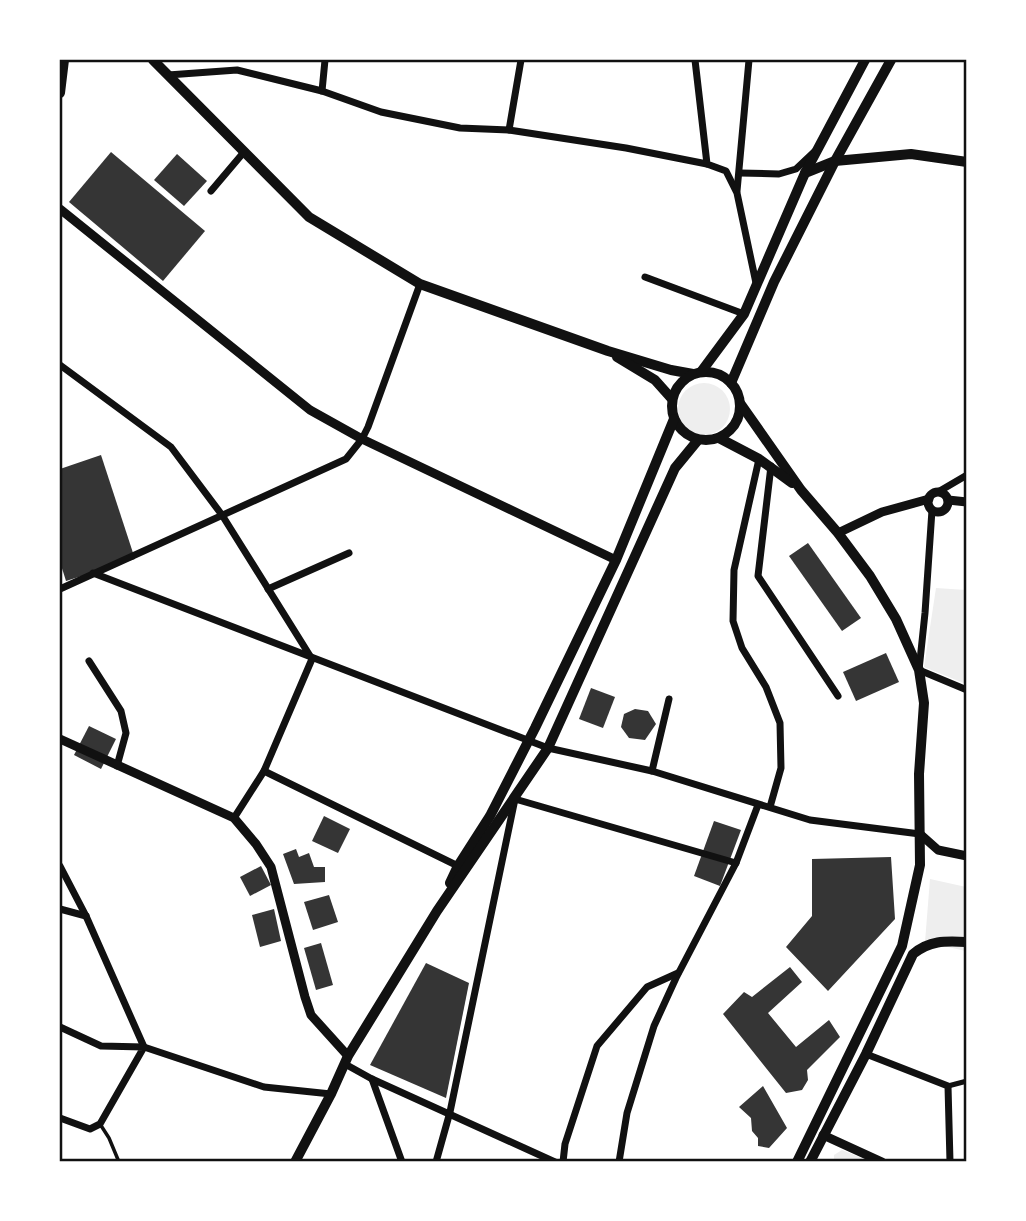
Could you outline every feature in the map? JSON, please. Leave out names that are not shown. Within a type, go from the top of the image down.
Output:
[{"type":"main road","points":[[60,93],[64,60]]},
{"type":"main road","points":[[153,60],[309,217],[420,284],[608,351],[671,370],[723,376],[731,383],[740,403],[801,489],[870,576],[896,619],[919,670],[924,703],[919,774],[920,865],[902,946],[797,1161]]},
{"type":"main road","points":[[437,911],[458,866],[490,816],[616,560],[674,419],[672,399],[679,384],[697,373],[744,314],[805,173],[865,60]]},
{"type":"main road","points":[[731,383],[774,282],[835,161],[891,60]]},
{"type":"main road","points":[[805,173],[835,161],[911,154],[967,162]]},
{"type":"main road","points":[[744,314],[755,326]]},
{"type":"main road","points":[[608,351],[655,380],[672,399]]},
{"type":"main road","points":[[674,419],[688,436],[698,440],[719,438],[733,428],[740,412],[740,403]]},
{"type":"main road","points":[[719,438],[771,466],[801,489]]},
{"type":"main road","points":[[295,1161],[346,1060],[437,911],[548,747],[675,468],[698,440]]},
{"type":"main road","points":[[810,1161],[866,1054],[913,954],[925,944],[941,941],[967,942]]},
{"type":"street","points":[[322,91],[325,60]]},
{"type":"street","points":[[509,130],[521,60]]},
{"type":"street","points":[[695,60],[707,164]]},
{"type":"street","points":[[737,193],[749,60]]},
{"type":"street","points":[[167,75],[237,70],[322,91],[381,112],[460,128],[509,130],[707,164],[726,171],[737,193],[756,283]]},
{"type":"street","points":[[740,173],[779,174],[796,169],[819,147]]},
{"type":"street","points":[[211,191],[244,152]]},
{"type":"street","points":[[60,209],[310,410],[362,439],[616,560]]},
{"type":"street","points":[[645,277],[744,314]]},
{"type":"street","points":[[60,589],[346,460],[362,439],[420,284]]},
{"type":"street","points":[[60,365],[171,447],[222,515],[312,659]]},
{"type":"street","points":[[759,459],[734,570],[733,621],[742,648],[766,687],[780,723],[781,768],[769,807]]},
{"type":"street","points":[[771,466],[758,576],[838,696]]},
{"type":"street","points":[[838,533],[882,512],[929,499],[932,494],[967,475]]},
{"type":"street","points":[[932,510],[943,510],[948,506],[946,495],[938,492]]},
{"type":"street","points":[[929,499],[932,510],[919,670],[967,690]]},
{"type":"street","points":[[948,500],[967,502]]},
{"type":"street","points":[[268,589],[349,553]]},
{"type":"street","points":[[93,573],[312,659],[548,747],[652,771],[810,820],[920,834],[938,850],[967,856]]},
{"type":"street","points":[[234,818],[264,771],[312,659]]},
{"type":"street","points":[[89,661],[121,710],[126,733],[117,766]]},
{"type":"street","points":[[652,771],[669,699]]},
{"type":"street","points":[[60,739],[234,818],[271,867],[304,998],[312,1015],[346,1060],[372,1079],[555,1161]]},
{"type":"street","points":[[264,771],[458,866]]},
{"type":"street","points":[[436,1161],[450,1112],[515,799],[736,863]]},
{"type":"street","points":[[619,1161],[627,1113],[654,1026],[678,973],[736,863],[758,805]]},
{"type":"street","points":[[60,866],[86,916],[144,1047]]},
{"type":"street","points":[[60,909],[86,916]]},
{"type":"street","points":[[563,1161],[565,1144],[597,1046],[647,987],[678,973]]},
{"type":"street","points":[[60,1027],[101,1046],[144,1047],[264,1087],[331,1094]]},
{"type":"street","points":[[60,1118],[90,1129],[100,1124],[144,1047]]},
{"type":"street","points":[[866,1054],[948,1086],[967,1081]]},
{"type":"street","points":[[372,1079],[402,1161]]},
{"type":"street","points":[[948,1086],[950,1161]]},
{"type":"street","points":[[823,1135],[882,1161]]},
{"type":"lane","points":[[100,1124],[110,1138],[119,1161]]},
{"type":"shaded area","points":[[704,383],[714,385],[722,391],[728,399],[728,419],[722,427],[714,433],[704,435],[694,433],[686,427],[680,419],[678,409],[680,399],[686,391],[694,385]]},
{"type":"shaded area","points":[[936,588],[966,590],[966,684],[924,667]]},
{"type":"shaded area","points":[[930,879],[966,887],[966,951],[925,942]]},
{"type":"shaded area","points":[[842,1150],[869,1161],[834,1161],[834,1155]]},
{"type":"building","points":[[111,152],[205,231],[163,281],[69,202]]},
{"type":"building","points":[[177,154],[207,181],[184,206],[154,180]]},
{"type":"building","points":[[101,455],[135,559],[66,581],[60,562],[60,469]]},
{"type":"building","points":[[808,543],[861,618],[842,631],[789,556]]},
{"type":"building","points":[[886,653],[899,682],[856,701],[843,672]]},
{"type":"building","points":[[591,688],[615,697],[603,728],[579,719]]},
{"type":"building","points":[[635,709],[648,711],[656,724],[645,740],[629,738],[621,727],[624,714]]},
{"type":"building","points":[[89,726],[116,739],[101,769],[74,755]]},
{"type":"building","points":[[324,816],[350,829],[338,853],[312,841]]},
{"type":"building","points":[[714,821],[741,830],[720,886],[694,876]]},
{"type":"building","points":[[296,849],[299,857],[309,853],[314,867],[325,867],[325,882],[294,884],[283,854]]},
{"type":"building","points":[[891,857],[895,919],[828,991],[786,947],[812,916],[812,859]]},
{"type":"building","points":[[261,866],[271,885],[250,896],[240,877]]},
{"type":"building","points":[[329,895],[338,922],[313,930],[304,902]]},
{"type":"building","points":[[274,909],[281,941],[260,947],[252,915]]},
{"type":"building","points":[[321,943],[333,985],[316,990],[304,948]]},
{"type":"building","points":[[426,963],[469,983],[446,1098],[370,1065]]},
{"type":"building","points":[[790,967],[802,982],[768,1013],[796,1047],[829,1020],[840,1037],[807,1070],[808,1080],[802,1090],[786,1093],[723,1014],[744,992],[752,997]]},
{"type":"building","points":[[763,1086],[787,1128],[769,1148],[758,1146],[758,1138],[752,1131],[751,1118],[739,1107]]}]
